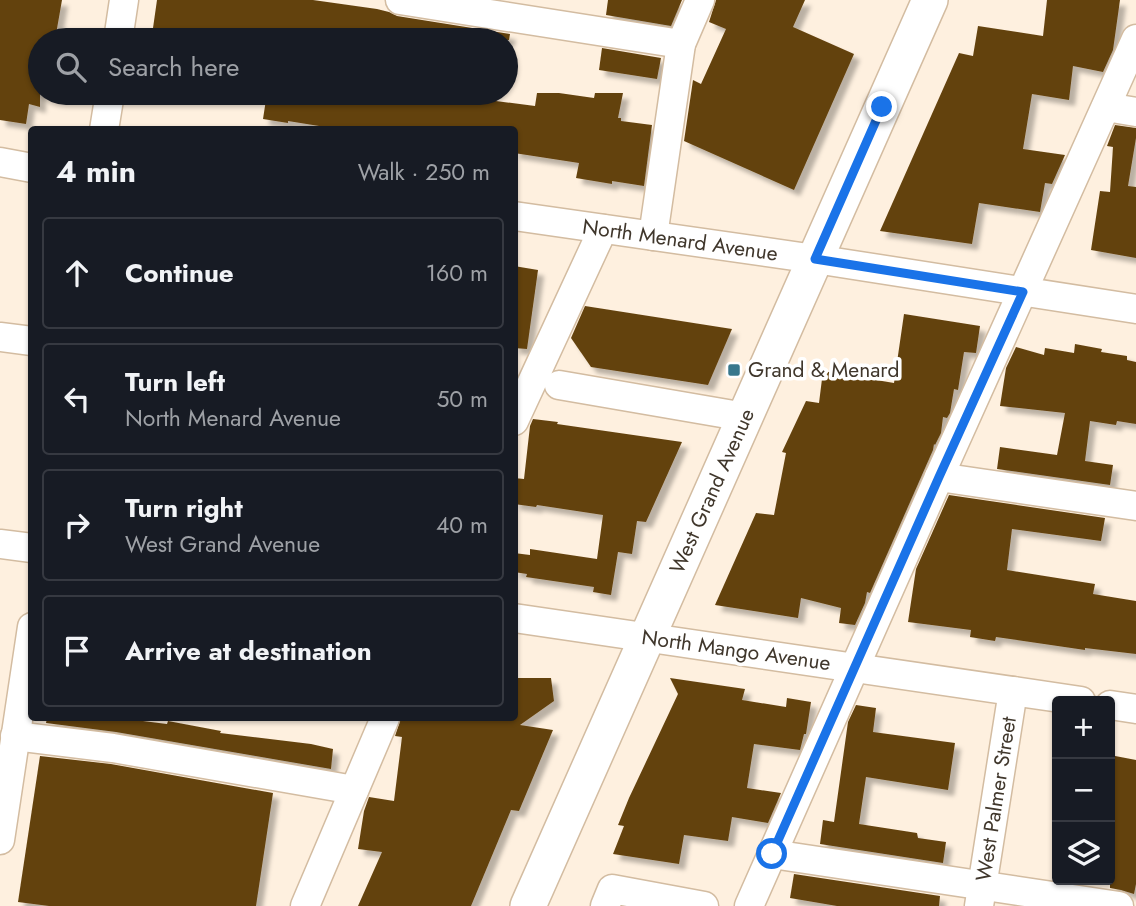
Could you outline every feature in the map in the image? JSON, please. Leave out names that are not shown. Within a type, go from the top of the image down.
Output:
[{"type":"main road","name":"West Grand Avenue","points":[[528,906],[930,0]]},
{"type":"street","points":[[120,28],[124,0]]},
{"type":"street","points":[[400,0],[681,44]]},
{"type":"street","points":[[653,236],[681,44],[700,0]]},
{"type":"street","points":[[749,906],[1136,39]]},
{"type":"street","points":[[105,126],[108,105]]},
{"type":"street","points":[[1106,107],[1136,112]]},
{"type":"street","points":[[0,162],[28,167]]},
{"type":"street","name":"North Menard Avenue","points":[[518,217],[1136,309]]},
{"type":"street","points":[[518,413],[603,229]]},
{"type":"street","points":[[0,337],[28,340]]},
{"type":"street","points":[[559,385],[745,417]]},
{"type":"street","points":[[939,477],[1136,506]]},
{"type":"street","points":[[0,544],[28,548]]},
{"type":"street","name":"North Mango Avenue","points":[[518,619],[1052,697]]},
{"type":"street","points":[[0,840],[28,652]]},
{"type":"street","name":"West Palmer Street","points":[[981,896],[1013,691]]},
{"type":"street","points":[[1115,706],[1136,709]]},
{"type":"street","points":[[305,906],[384,721]]},
{"type":"street","points":[[15,736],[113,748],[354,790]]},
{"type":"street","points":[[772,854],[981,896],[1119,906]]},
{"type":"street","points":[[605,906],[612,889],[704,906]]},
{"type":"building","points":[[0,0],[62,0],[57,28],[28,28],[29,105],[26,124],[0,120]]},
{"type":"building","points":[[157,0],[313,0],[377,9],[397,16],[472,28],[153,28]]},
{"type":"building","points":[[608,0],[682,0],[671,26],[606,15]]},
{"type":"building","points":[[716,0],[805,0],[793,27],[854,54],[794,190],[684,141],[693,80],[701,84],[726,29],[709,22]]},
{"type":"building","points":[[1047,0],[1120,0],[1113,50],[1103,72],[1073,66],[1069,100],[1032,94],[1023,149],[1065,155],[1052,184],[1045,183],[1040,212],[979,203],[972,244],[880,231],[959,53],[973,56],[978,26],[1043,36]]},
{"type":"building","points":[[602,48],[661,58],[657,79],[599,70]]},
{"type":"building","points":[[537,93],[594,98],[595,93],[623,93],[618,118],[621,118],[621,121],[652,125],[644,186],[576,178],[579,163],[518,154],[518,126],[319,126],[263,119],[265,105],[518,104],[535,106]]},
{"type":"building","points":[[1115,125],[1136,128],[1128,186],[1136,187],[1136,258],[1091,250],[1100,191],[1110,192],[1113,147],[1107,146]]},
{"type":"building","points":[[518,267],[538,270],[527,349],[518,348]]},
{"type":"building","points":[[585,306],[732,329],[708,385],[591,367],[571,338]]},
{"type":"building","points":[[904,314],[980,326],[976,353],[964,352],[958,390],[954,389],[950,413],[947,418],[943,417],[941,433],[870,593],[867,592],[855,625],[839,623],[841,608],[801,598],[798,618],[715,605],[756,513],[774,515],[786,453],[782,452],[806,401],[819,403],[823,371],[894,383]]},
{"type":"building","points":[[1075,344],[1127,356],[1127,360],[1136,362],[1136,424],[1117,421],[1116,425],[1090,421],[1085,461],[1113,465],[1110,485],[997,469],[1000,447],[1057,455],[1065,413],[1000,406],[1006,368],[1016,347],[1044,355],[1045,348],[1074,353]]},
{"type":"building","points":[[533,419],[682,442],[646,522],[637,521],[632,554],[618,552],[611,595],[593,592],[594,587],[526,577],[527,574],[518,573],[518,554],[530,555],[530,549],[597,559],[603,515],[518,505],[518,478],[524,479]]},
{"type":"building","points":[[949,495],[1105,518],[1101,541],[1012,529],[1007,570],[1095,584],[1093,594],[1136,601],[1136,654],[1085,650],[996,637],[995,641],[970,637],[971,630],[908,622],[916,569]]},
{"type":"building","points":[[518,678],[551,678],[554,701],[520,725],[553,730],[519,811],[511,810],[471,906],[358,906],[382,852],[358,849],[364,811],[369,797],[394,801],[402,737],[395,736],[400,721],[518,721]]},
{"type":"building","points":[[670,678],[745,689],[742,700],[786,707],[787,698],[811,702],[806,734],[800,750],[754,744],[747,788],[781,793],[768,823],[732,817],[728,841],[684,835],[679,864],[613,854],[624,826],[618,825],[678,694]]},
{"type":"building","points":[[856,705],[876,708],[873,732],[955,743],[948,790],[866,777],[859,824],[917,833],[918,838],[946,842],[943,863],[820,844],[823,820],[834,822],[848,722]]},
{"type":"building","points":[[143,721],[167,724],[168,721],[221,731],[220,733],[311,744],[333,749],[331,769],[116,732],[46,723]]},
{"type":"building","points":[[40,756],[111,764],[273,793],[256,906],[49,906],[18,902]]},
{"type":"building","points":[[1115,756],[1136,760],[1136,884],[1134,894],[1110,888],[1110,885],[1115,885]]},
{"type":"building","points":[[794,874],[940,896],[939,906],[837,906],[790,898]]},
{"type":"place","name":"Grand & Menard","points":[[734,370]]},
{"type":"route","points":[[772,854],[1023,292],[815,259],[882,107]]}]
